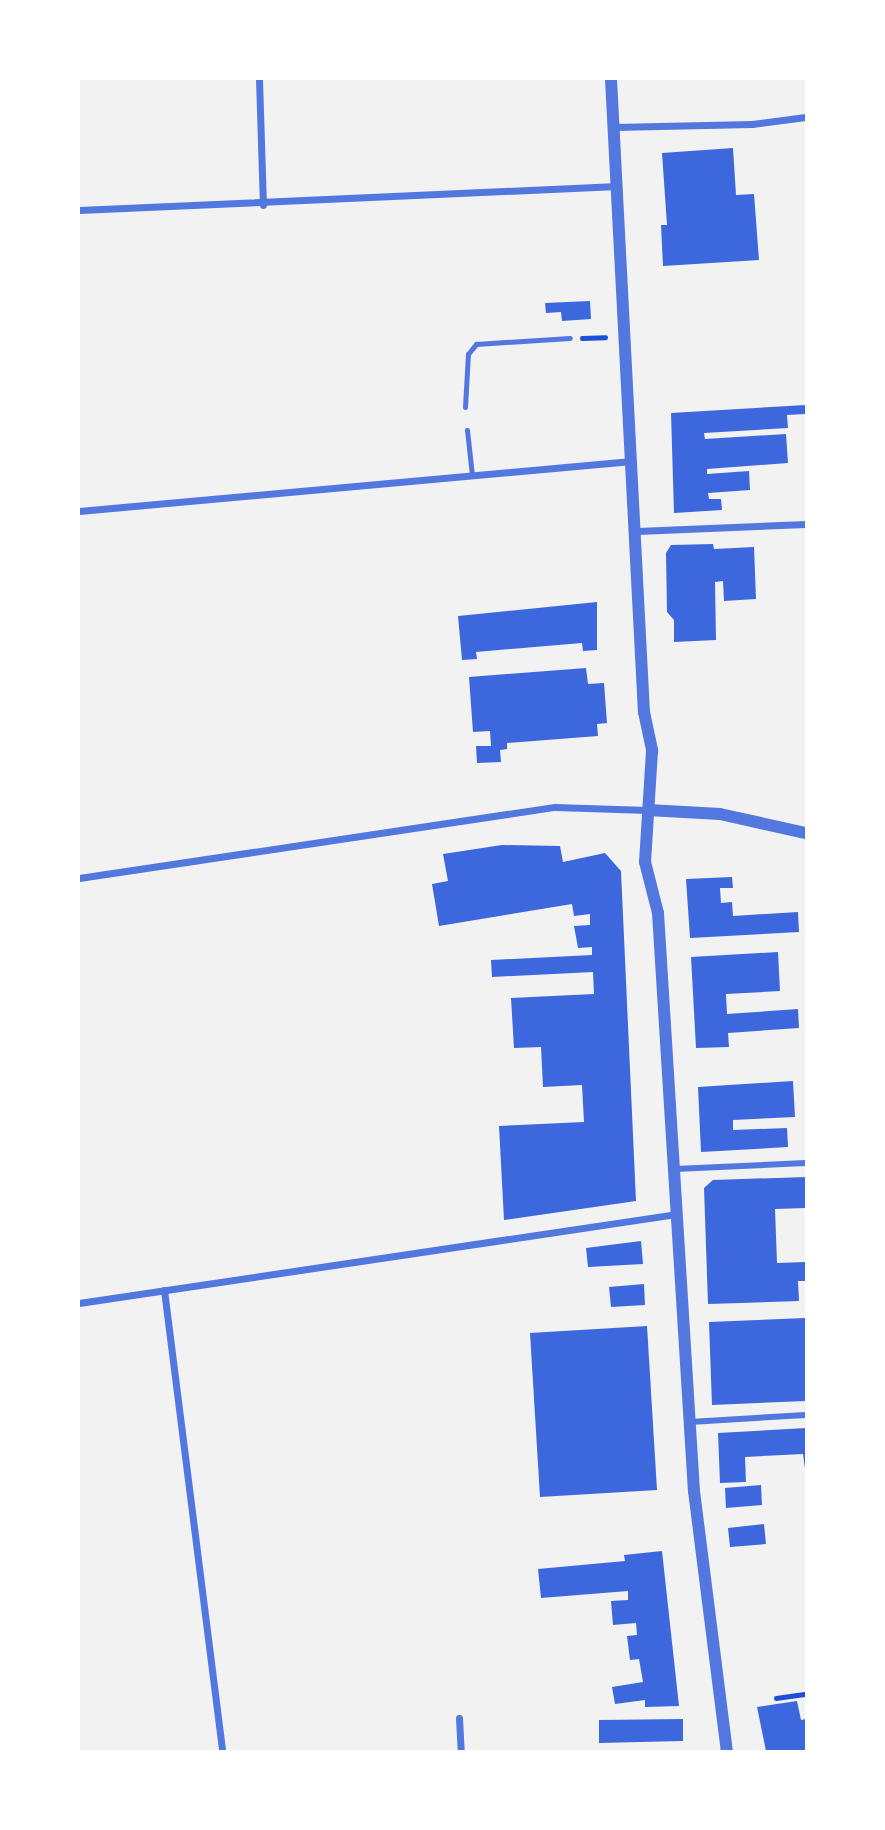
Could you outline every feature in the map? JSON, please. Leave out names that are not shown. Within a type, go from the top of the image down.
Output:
[{"type":"street","points":[[259,79],[263,205]]},
{"type":"street","points":[[611,79],[634,461],[644,712],[652,746],[645,862],[657,906],[690,1422],[711,1650],[727,1751]]},
{"type":"street","points":[[614,127],[752,124],[806,117]]},
{"type":"street","points":[[79,210],[263,205],[617,186]]},
{"type":"street","points":[[79,511],[634,461]]},
{"type":"street","points":[[637,531],[806,524]]},
{"type":"street","points":[[79,878],[555,807],[720,814],[806,832]]},
{"type":"street","points":[[675,1169],[806,1163]]},
{"type":"street","points":[[79,1303],[678,1214]]},
{"type":"street","points":[[164,1290],[222,1751]]},
{"type":"street","points":[[690,1422],[806,1415]]},
{"type":"street","points":[[459,1718],[461,1751]]},
{"type":"lane","points":[[465,407],[468,354],[476,344],[570,338]]},
{"type":"lane","points":[[467,430],[472,475]]},
{"type":"path","points":[[776,1698],[806,1694]]},
{"type":"building","points":[[733,148],[736,195],[754,194],[759,260],[663,266],[661,225],[667,225],[662,153]]},
{"type":"building","points":[[590,301],[591,319],[562,321],[561,312],[546,313],[545,303]]},
{"type":"building","points":[[806,405],[806,414],[787,415],[788,428],[704,433],[705,439],[786,434],[788,463],[707,469],[707,474],[749,471],[750,490],[708,493],[709,499],[721,499],[722,510],[674,513],[671,413]]},
{"type":"building","points":[[713,544],[714,549],[754,547],[756,599],[724,601],[723,581],[715,582],[716,640],[674,642],[674,620],[667,612],[666,553],[671,545]]},
{"type":"building","points":[[597,602],[597,650],[583,651],[582,643],[476,652],[477,659],[462,660],[458,616]]},
{"type":"building","points":[[586,668],[588,684],[604,683],[607,723],[597,724],[598,736],[507,743],[507,749],[500,750],[501,762],[477,763],[476,746],[491,746],[490,731],[473,732],[469,677]]},
{"type":"building","points":[[502,845],[560,846],[563,862],[605,853],[621,871],[636,1201],[504,1220],[499,1126],[584,1122],[582,1085],[543,1087],[541,1047],[514,1048],[511,998],[594,994],[593,972],[492,977],[491,960],[592,955],[592,947],[578,948],[574,926],[590,925],[590,914],[574,916],[572,904],[439,926],[432,884],[448,881],[443,854]]},
{"type":"building","points":[[732,877],[733,888],[720,888],[721,903],[732,902],[733,916],[798,912],[799,932],[690,938],[686,879]]},
{"type":"building","points":[[778,952],[780,991],[726,994],[727,1014],[798,1009],[799,1028],[728,1033],[729,1047],[696,1048],[691,957]]},
{"type":"building","points":[[793,1081],[795,1117],[733,1120],[733,1130],[787,1128],[788,1147],[701,1152],[698,1087]]},
{"type":"building","points":[[806,1177],[806,1208],[775,1209],[777,1263],[806,1262],[806,1281],[798,1281],[799,1301],[708,1304],[704,1188],[713,1180]]},
{"type":"building","points":[[641,1241],[643,1264],[588,1267],[586,1248]]},
{"type":"building","points":[[644,1284],[645,1305],[611,1307],[609,1287]]},
{"type":"building","points":[[806,1318],[806,1401],[712,1405],[709,1322]]},
{"type":"building","points":[[647,1326],[657,1490],[540,1497],[530,1333]]},
{"type":"building","points":[[806,1428],[806,1476],[803,1454],[745,1457],[746,1482],[720,1483],[718,1433]]},
{"type":"building","points":[[761,1485],[762,1505],[726,1508],[725,1488]]},
{"type":"building","points":[[764,1524],[766,1544],[730,1547],[728,1528]]},
{"type":"building","points":[[662,1551],[679,1706],[645,1707],[645,1700],[615,1704],[612,1687],[643,1682],[639,1659],[630,1660],[627,1636],[637,1635],[636,1623],[613,1625],[611,1601],[628,1600],[628,1591],[541,1598],[538,1569],[625,1561],[624,1555]]},
{"type":"building","points":[[797,1701],[801,1720],[806,1719],[806,1751],[766,1751],[757,1707]]},
{"type":"building","points":[[683,1719],[683,1741],[599,1743],[599,1720]]}]
